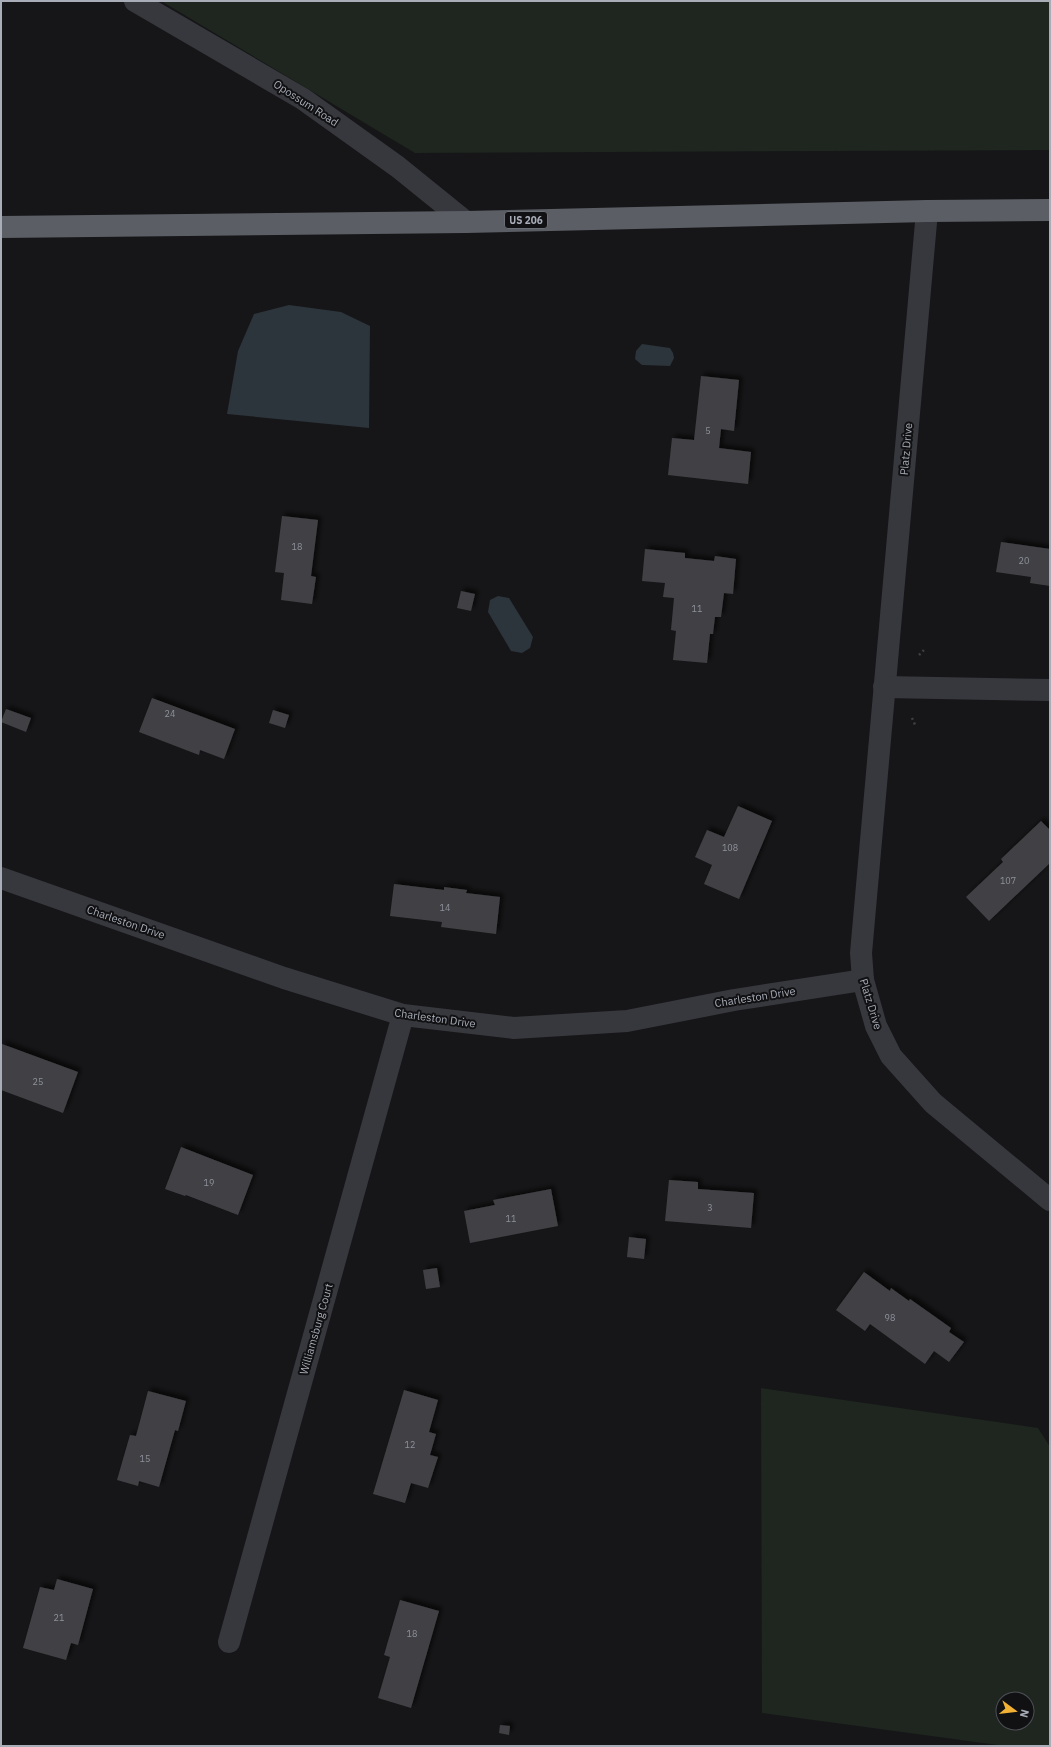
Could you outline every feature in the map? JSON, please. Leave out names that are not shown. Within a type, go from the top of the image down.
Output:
[{"type":"highway","name":"US 206","points":[[1,227],[466,222],[927,211],[1050,210]]},
{"type":"street","name":"Opossum Road","points":[[135,1],[303,99],[398,167],[466,222]]},
{"type":"street","name":"Platz Drive","points":[[927,211],[861,954],[863,980],[876,1026],[891,1056],[933,1103],[1050,1200]]},
{"type":"street","points":[[884,687],[1050,690]]},
{"type":"street","name":"Charleston Drive","points":[[1,878],[284,978],[403,1015],[514,1028],[627,1021],[734,1000],[863,980]]},
{"type":"street","name":"Williamsburg Court","points":[[229,1642],[403,1015]]},
{"type":"path","points":[[919,655],[925,649]]},
{"type":"path","points":[[912,718],[916,727]]},
{"type":"shaded area","points":[[161,1],[1050,1],[1050,150],[415,153]]},
{"type":"shaded area","points":[[289,305],[341,312],[370,326],[369,428],[227,414],[238,351],[254,314]]},
{"type":"shaded area","points":[[642,344],[670,348],[674,358],[670,366],[642,365],[635,359],[636,351]]},
{"type":"shaded area","points":[[498,596],[509,598],[533,637],[530,648],[522,653],[511,651],[488,612],[490,600]]},
{"type":"shaded area","points":[[761,1388],[1038,1428],[1050,1447],[1050,1746],[1005,1746],[762,1713]]},
{"type":"building","points":[[701,376],[739,380],[734,431],[721,429],[719,448],[751,452],[748,484],[668,475],[672,438],[694,440]]},
{"type":"building","points":[[282,516],[318,520],[311,576],[316,577],[312,604],[281,600],[284,573],[275,572]]},
{"type":"building","points":[[1001,542],[1050,549],[1050,586],[1030,583],[1031,577],[996,572]]},
{"type":"building","points":[[645,549],[685,553],[685,558],[714,561],[715,556],[736,559],[733,594],[724,593],[721,617],[715,617],[713,634],[710,634],[707,663],[673,660],[676,631],[671,630],[674,598],[663,597],[665,583],[642,581]]},
{"type":"building","points":[[461,591],[475,594],[471,611],[457,608]]},
{"type":"building","points":[[152,698],[235,729],[224,759],[200,750],[199,755],[139,732]]},
{"type":"building","points":[[6,709],[31,718],[26,732],[1,722]]},
{"type":"building","points":[[273,710],[289,715],[285,728],[269,723]]},
{"type":"building","points":[[738,806],[772,821],[739,899],[704,884],[712,865],[695,857],[707,830],[724,837]]},
{"type":"building","points":[[1041,821],[1050,830],[1050,863],[989,921],[966,897],[1003,862],[1001,859]]},
{"type":"building","points":[[394,884],[444,890],[444,887],[467,890],[466,893],[500,897],[496,934],[441,927],[442,922],[390,916]]},
{"type":"building","points":[[2,1044],[78,1072],[63,1113],[1,1090]]},
{"type":"building","points":[[181,1147],[253,1175],[238,1215],[186,1195],[185,1196],[165,1189]]},
{"type":"building","points":[[669,1180],[698,1182],[698,1189],[754,1193],[751,1228],[665,1221]]},
{"type":"building","points":[[551,1189],[558,1226],[470,1243],[464,1211],[495,1205],[493,1200]]},
{"type":"building","points":[[629,1237],[646,1239],[644,1259],[627,1257]]},
{"type":"building","points":[[437,1268],[440,1287],[426,1289],[423,1270]]},
{"type":"building","points":[[864,1272],[890,1291],[891,1288],[909,1301],[910,1299],[951,1328],[949,1332],[964,1342],[949,1362],[934,1351],[925,1364],[870,1324],[865,1331],[836,1310]]},
{"type":"building","points":[[404,1390],[438,1400],[429,1432],[436,1434],[430,1455],[438,1457],[428,1488],[411,1483],[405,1503],[373,1494]]},
{"type":"building","points":[[148,1391],[186,1401],[178,1431],[175,1430],[159,1487],[139,1481],[138,1486],[117,1480],[130,1435],[136,1436]]},
{"type":"building","points":[[57,1579],[93,1589],[78,1645],[71,1643],[66,1660],[23,1648],[40,1587],[54,1590]]},
{"type":"building","points":[[400,1600],[439,1611],[411,1708],[378,1698],[390,1657],[384,1655]]},
{"type":"building","points":[[500,1725],[510,1726],[509,1735],[499,1733]]}]
